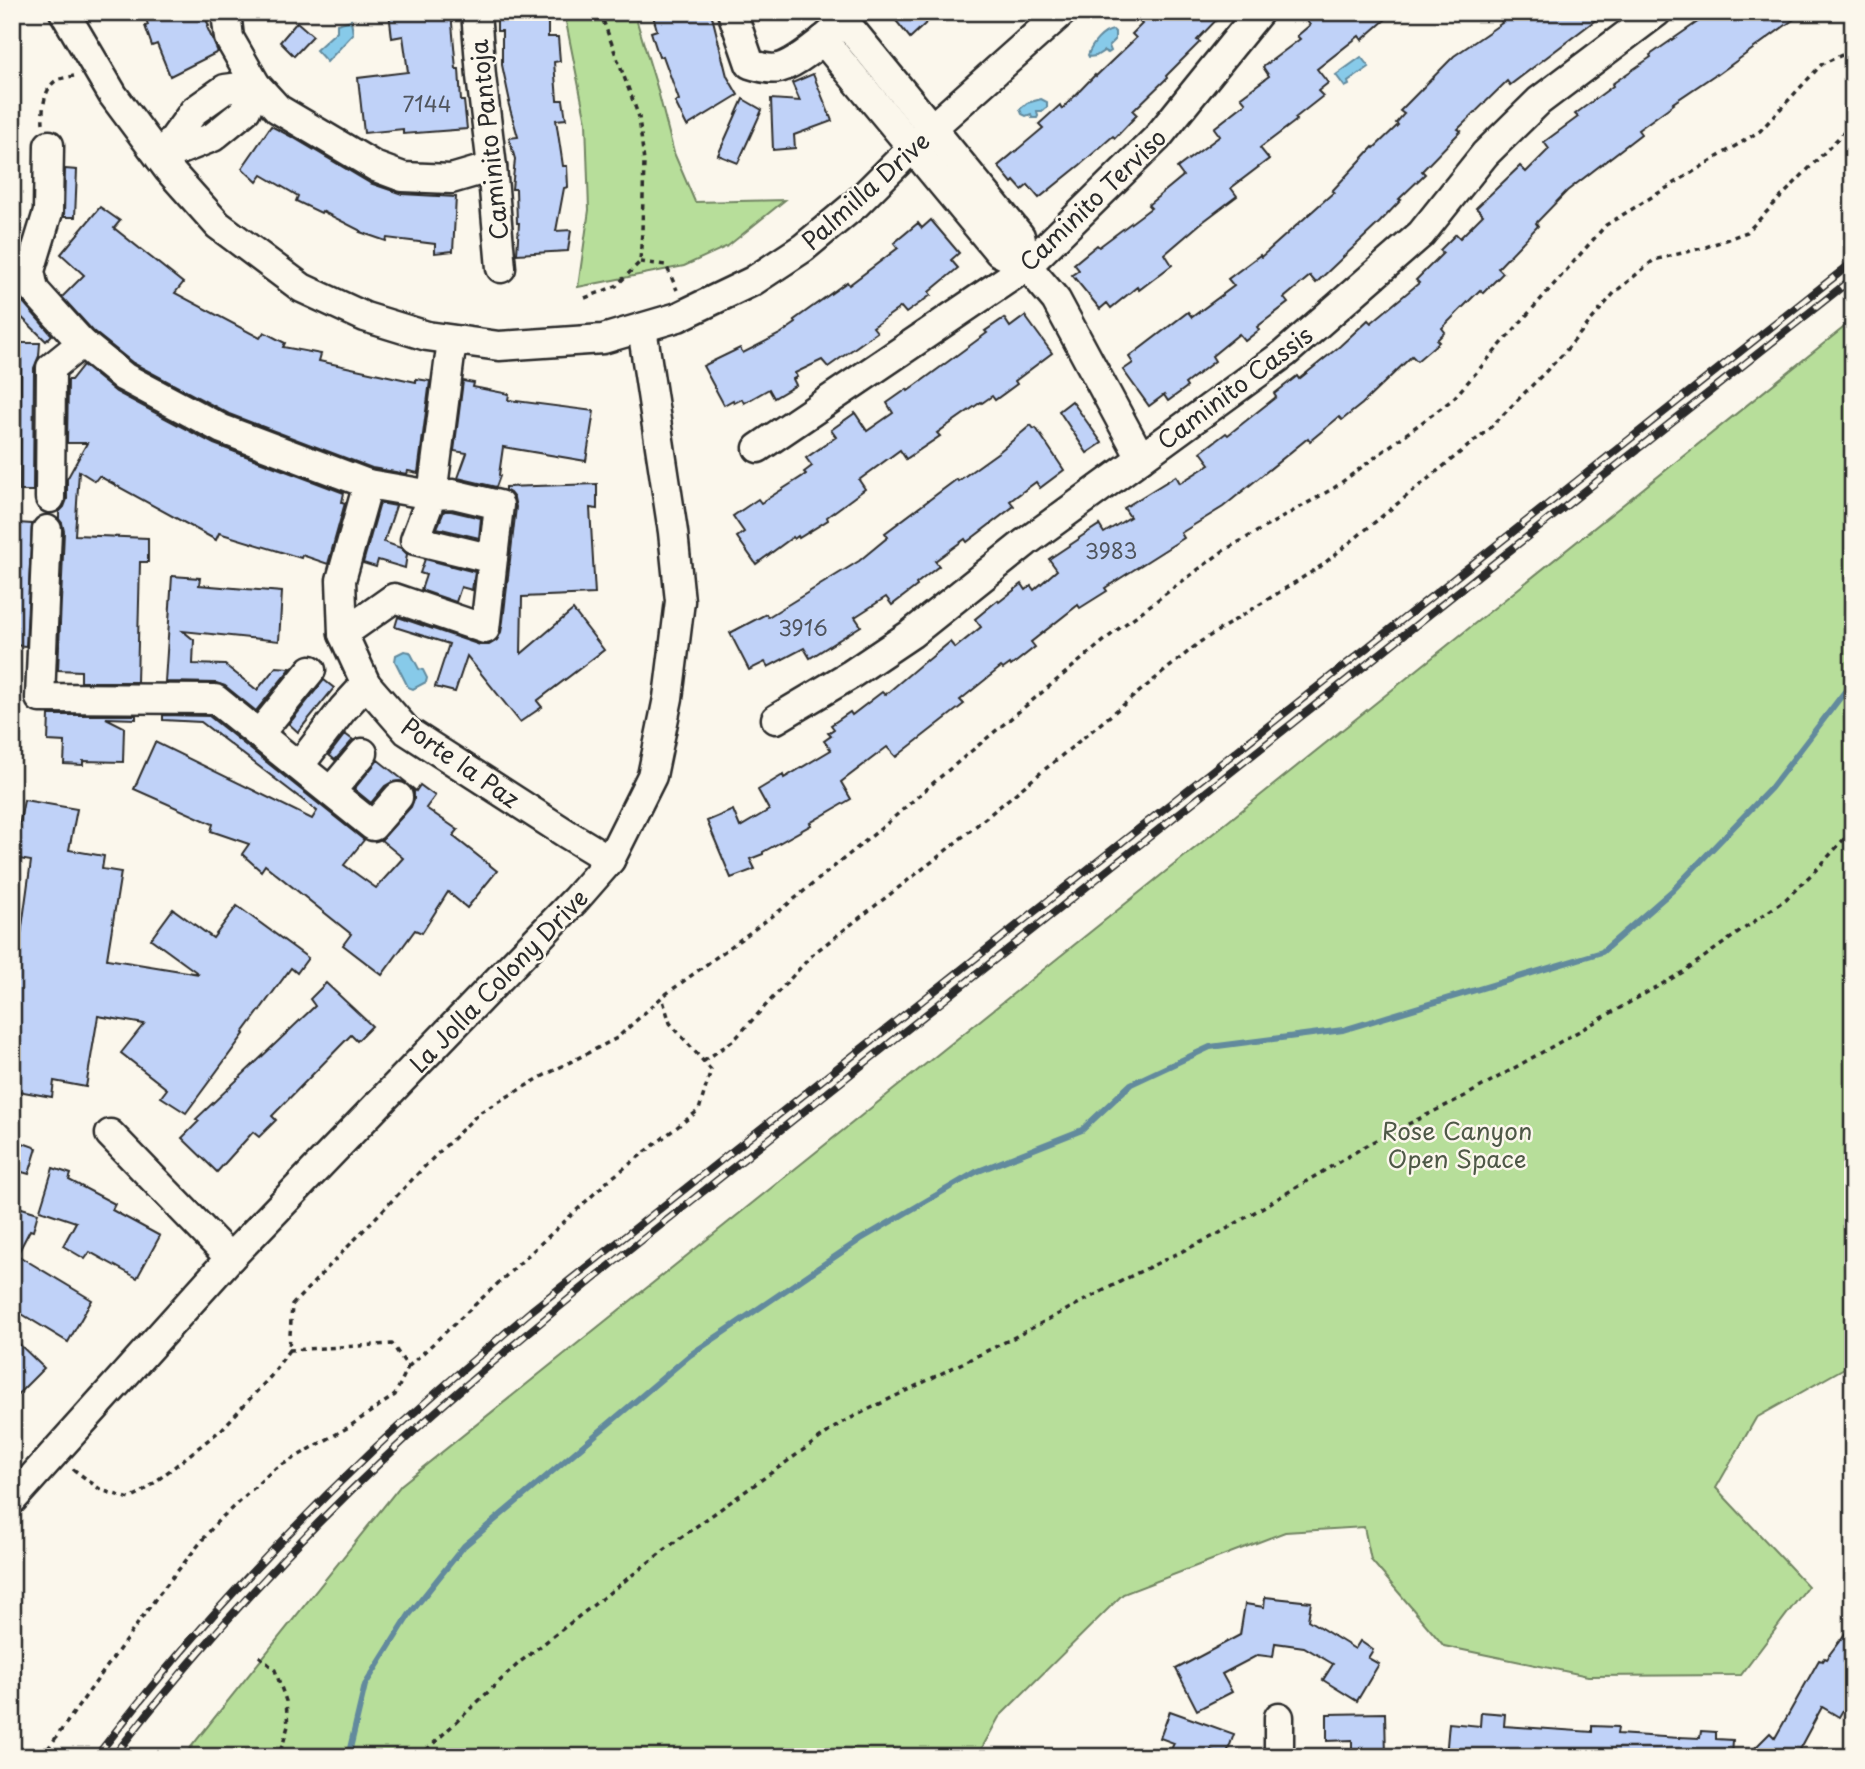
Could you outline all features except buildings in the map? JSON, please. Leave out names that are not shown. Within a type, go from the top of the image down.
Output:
[{"type":"street","name":"Palmilla Drive","points":[[64,12],[113,96],[160,158],[218,225],[302,288],[365,317],[427,336],[499,346],[603,339],[687,312],[753,281],[803,248],[856,204],[932,128],[1062,12]]},
{"type":"street","points":[[226,12],[229,38],[256,85],[278,109],[376,167],[403,177],[451,179],[492,167]]},
{"type":"street","name":"Caminito Pantoja","points":[[476,12],[501,268]]},
{"type":"street","points":[[732,12],[750,64],[778,68],[810,51],[849,17],[932,128],[1020,236],[1027,266]]},
{"type":"street","name":"Caminito Terviso","points":[[758,448],[1027,266],[1157,138],[1259,12]]},
{"type":"street","name":"Caminito Cassis","points":[[776,719],[850,675],[911,634],[1026,542],[1285,353],[1421,234],[1485,154],[1539,101],[1657,12]]},
{"type":"street","points":[[823,40],[999,252],[1027,266],[1056,300],[1140,458]]},
{"type":"street","points":[[160,158],[213,137],[246,110],[256,85]]},
{"type":"street","points":[[50,145],[48,212],[30,271],[34,290],[82,343],[124,377],[222,429],[368,484],[432,495],[453,494],[499,505],[485,629],[394,598],[342,634]]},
{"type":"street","name":"La Jolla Colony Drive","points":[[12,1500],[230,1258],[575,900],[610,860],[652,776],[668,698],[680,601],[673,533],[642,328]]},
{"type":"street","points":[[452,340],[432,495],[415,540],[492,559]]},
{"type":"street","points":[[50,498],[51,368],[82,343]]},
{"type":"street","points":[[342,634],[341,580],[368,484]]},
{"type":"street","points":[[47,530],[40,698],[215,699],[373,825],[398,797]]},
{"type":"street","name":"Porte la Paz","points":[[342,634],[366,684],[407,731],[610,860]]},
{"type":"street","points":[[258,734],[311,670]]},
{"type":"street","points":[[299,766],[366,684]]},
{"type":"street","points":[[331,791],[363,753]]},
{"type":"street","points":[[110,1134],[230,1258]]},
{"type":"street","points":[[1279,1717],[1279,1757]]},
{"type":"path","points":[[585,298],[616,286],[640,262],[644,162],[639,117],[600,12]]},
{"type":"path","points":[[72,1468],[101,1490],[130,1499],[222,1429],[271,1376],[289,1350],[292,1305],[479,1113],[617,1038],[662,997],[782,909],[884,826],[1117,630],[1223,551],[1334,488],[1452,399],[1606,225],[1760,131],[1822,64],[1853,50]]},
{"type":"path","points":[[50,145],[44,133],[42,119],[48,90],[54,81],[74,76],[95,65]]},
{"type":"path","points":[[704,1061],[734,1040],[813,954],[938,857],[1200,642],[1321,566],[1489,429],[1562,355],[1615,292],[1654,260],[1706,247],[1747,232],[1853,123]]},
{"type":"path","points":[[640,262],[666,265],[687,312]]},
{"type":"path","points":[[419,1757],[520,1662],[680,1538],[841,1423],[1218,1234],[1374,1141],[1465,1096],[1683,972],[1786,898],[1853,829]]},
{"type":"path","points":[[43,1757],[159,1594],[217,1522],[273,1470],[347,1428],[394,1395],[408,1367],[609,1180],[699,1110],[711,1070],[670,1023],[662,997]]},
{"type":"path","points":[[289,1350],[392,1344],[408,1367]]},
{"type":"path","points":[[258,1656],[275,1670],[286,1701],[288,1726],[277,1757]]},
{"type":"green space","points":[[564,12],[634,12],[674,153],[695,202],[785,200],[728,246],[684,266],[578,287],[589,210],[586,122]]},
{"type":"green space","name":"Rose Canyon Open Space","points":[[1853,320],[1853,1363],[1756,1418],[1716,1488],[1808,1586],[1741,1675],[1588,1676],[1444,1646],[1371,1560],[1364,1527],[1285,1532],[1123,1594],[999,1717],[977,1757],[183,1757],[401,1485]]},
{"type":"water","points":[[351,20],[353,34],[327,62],[316,50],[337,31],[337,24]]},
{"type":"water","points":[[1113,30],[1115,40],[1109,46],[1111,51],[1089,57],[1098,39]]},
{"type":"water","points":[[1361,57],[1369,67],[1345,87],[1336,75]]},
{"type":"water","points":[[1041,99],[1047,102],[1047,107],[1037,111],[1037,118],[1032,118],[1031,114],[1022,114],[1020,109],[1027,103]]},
{"type":"water","points":[[404,651],[410,652],[427,678],[426,682],[413,689],[408,687],[395,661],[396,655]]},
{"type":"waterway","points":[[348,1757],[365,1685],[409,1615],[464,1546],[690,1355],[861,1239],[976,1172],[1082,1130],[1131,1084],[1210,1047],[1343,1030],[1602,952],[1673,890],[1771,788],[1853,681]]},
{"type":"railway","points":[[96,1757],[193,1637],[298,1524],[450,1380],[531,1311],[1853,262]]},
{"type":"railway","points":[[113,1757],[216,1633],[288,1554],[403,1441],[481,1373],[613,1263],[1853,278]]}]
